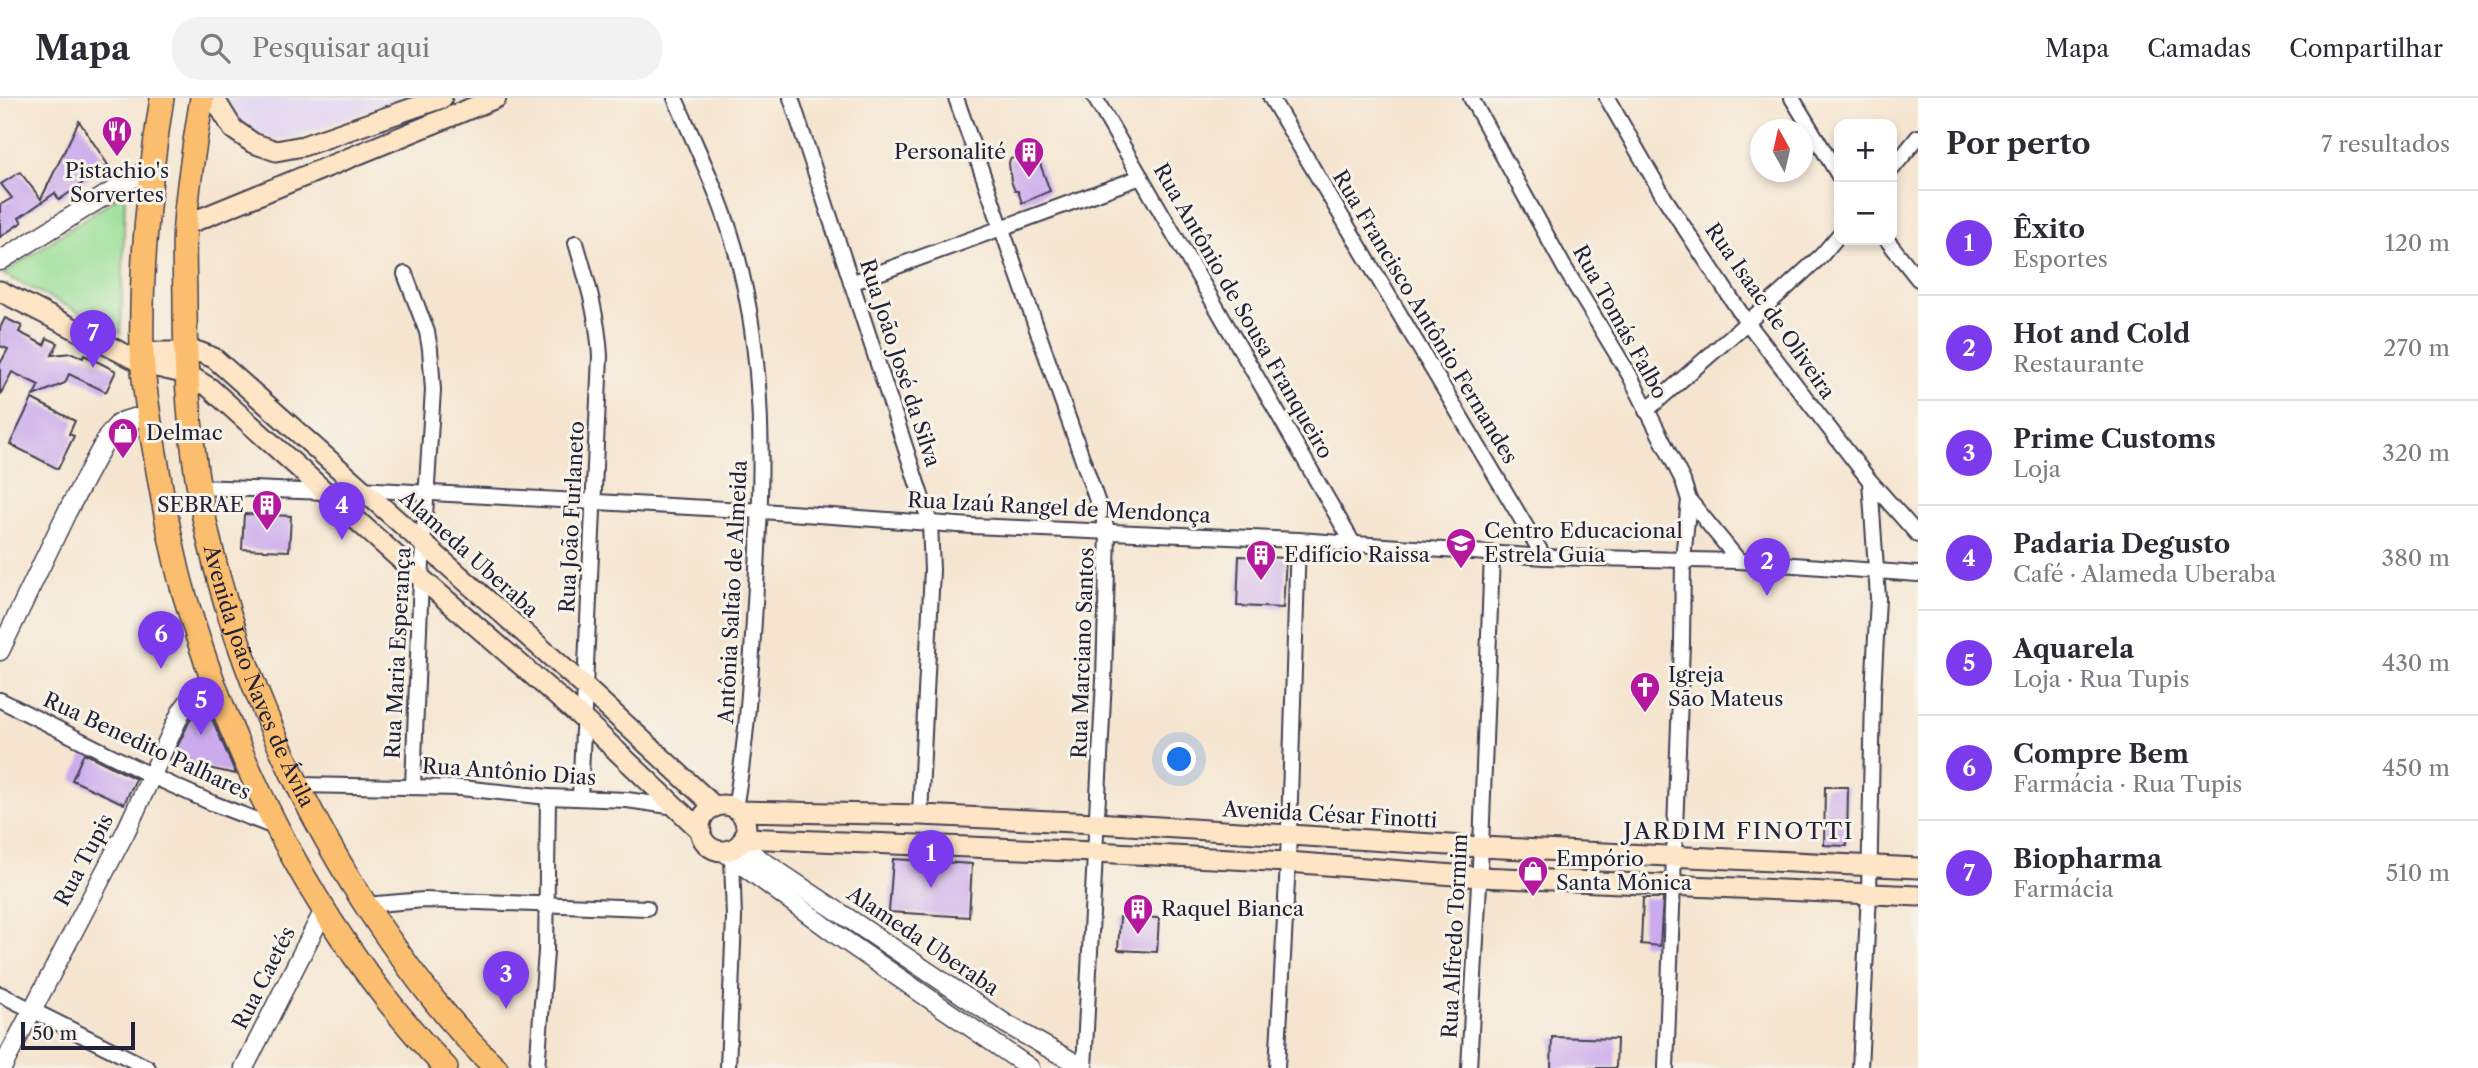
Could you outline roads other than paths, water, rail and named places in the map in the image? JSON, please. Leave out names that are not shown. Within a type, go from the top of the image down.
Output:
[{"type":"main road","name":"Avenida João Naves de Ávila","points":[[202,98],[185,225],[186,364],[198,487],[209,540],[242,652],[297,785],[348,878],[446,1015],[496,1068]]},
{"type":"main road","points":[[214,98],[233,129],[253,143],[276,151],[303,146],[442,98]]},
{"type":"main road","name":"Avenida João Naves de Ávila","points":[[156,100],[143,358],[150,418],[172,546],[183,589],[214,681],[256,785],[277,828],[346,943],[398,1014],[446,1068]]},
{"type":"main road","points":[[185,225],[282,187],[482,100]]},
{"type":"main road","points":[[0,291],[143,358],[186,364]]},
{"type":"main road","name":"Alameda Uberaba","points":[[730,809],[584,686],[214,358],[199,352],[186,364],[421,578],[582,718],[701,831],[708,845],[735,848]]},
{"type":"main road","points":[[701,831],[702,819],[730,809],[746,824],[735,848],[1095,852],[1288,862],[1480,877],[1918,897]]},
{"type":"main road","name":"Avenida César Finotti","points":[[730,809],[1096,823],[1481,847],[1918,868]]},
{"type":"street","name":"Antônia Saltão de Almeida","points":[[675,98],[710,173],[728,222],[741,271],[752,331],[758,391],[762,511],[743,761],[730,809]]},
{"type":"street","name":"Rua João José da Silva","points":[[790,98],[804,133],[930,523],[932,569],[920,815]]},
{"type":"street","name":"Rua Marciano Santos","points":[[956,98],[1108,532],[1104,679],[1084,1068]]},
{"type":"street","name":"Rua Antônio de Sousa Franqueiro","points":[[1095,98],[1354,545]]},
{"type":"street","name":"Rua Francisco Antônio Fernandes","points":[[1271,98],[1544,557]]},
{"type":"street","name":"Rua Tomás Falbo","points":[[1471,98],[1564,267],[1630,376],[1683,481],[1689,500],[1739,561]]},
{"type":"street","name":"Rua Isaac de Oliveira","points":[[1607,98],[1664,197],[1746,321],[1870,481],[1918,535]]},
{"type":"street","points":[[1792,98],[1834,168]]},
{"type":"street","points":[[1897,163],[1918,137]]},
{"type":"street","points":[[0,261],[151,167]]},
{"type":"street","points":[[851,283],[1141,177]]},
{"type":"street","points":[[1646,411],[1812,265],[1834,241]]},
{"type":"street","name":"Rua João Furlaneto","points":[[576,243],[599,332],[600,378],[580,797]]},
{"type":"street","points":[[1891,245],[1918,279]]},
{"type":"street","name":"Rua Maria Esperança","points":[[405,274],[427,332],[433,390],[421,578],[413,786]]},
{"type":"street","points":[[0,651],[67,512],[109,434],[120,422],[133,418],[150,418]]},
{"type":"street","points":[[1860,1068],[1869,894],[1878,598],[1870,481]]},
{"type":"street","name":"Rua Izaú Rangel de Mendonça","points":[[198,487],[326,492],[359,489],[930,523],[1298,540],[1544,557],[1739,561],[1918,575]]},
{"type":"street","points":[[1666,1068],[1683,559],[1689,500]]},
{"type":"street","points":[[1277,1068],[1288,862],[1298,540]]},
{"type":"street","name":"Rua Alfredo Tormim","points":[[1469,1068],[1480,877],[1492,554]]},
{"type":"street","name":"Rua Tupis","points":[[2,1068],[126,831],[187,702],[214,681]]},
{"type":"street","name":"Rua Benedito Palhares","points":[[0,700],[152,776],[277,828]]},
{"type":"street","name":"Rua Antônio Dias","points":[[297,785],[461,788],[677,807]]},
{"type":"street","points":[[537,1068],[546,952],[548,797]]},
{"type":"street","points":[[728,1068],[735,848]]},
{"type":"street","name":"Alameda Uberaba","points":[[735,848],[826,928],[1030,1068]]},
{"type":"street","name":"Alameda Uberaba","points":[[735,848],[1006,1024],[1084,1068]]},
{"type":"street","points":[[365,905],[424,900],[647,908]]},
{"type":"street","name":"Rua Caetés","points":[[244,1068],[325,908]]},
{"type":"street","points":[[0,994],[148,1068]]},
{"type":"place","name":"Pistachio's Sorvertes","points":[[117,158]]},
{"type":"place","name":"Personalité","points":[[1029,179]]},
{"type":"place","name":"Biopharma","points":[[93,368]]},
{"type":"place","name":"Delmac","points":[[123,460]]},
{"type":"place","name":"SEBRAE","points":[[267,532]]},
{"type":"place","name":"Padaria Degusto","points":[[342,540]]},
{"type":"place","name":"Centro Educacional Estrela Guia","points":[[1461,570]]},
{"type":"place","name":"Edifício Raissa","points":[[1261,582]]},
{"type":"place","name":"Hot and Cold","points":[[1767,596]]},
{"type":"place","name":"Compre Bem","points":[[161,669]]},
{"type":"place","name":"Igreja São Mateus","points":[[1645,714]]},
{"type":"place","name":"Aquarela","points":[[201,735]]},
{"type":"place","name":"Êxito","points":[[931,888]]},
{"type":"place","name":"Empório Santa Mônica","points":[[1533,898]]},
{"type":"place","name":"Raquel Bianca","points":[[1138,936]]},
{"type":"place","name":"Prime Customs","points":[[506,1009]]},
{"type":"district","name":"JARDIM FINOTTI","points":[[1739,831]]}]
